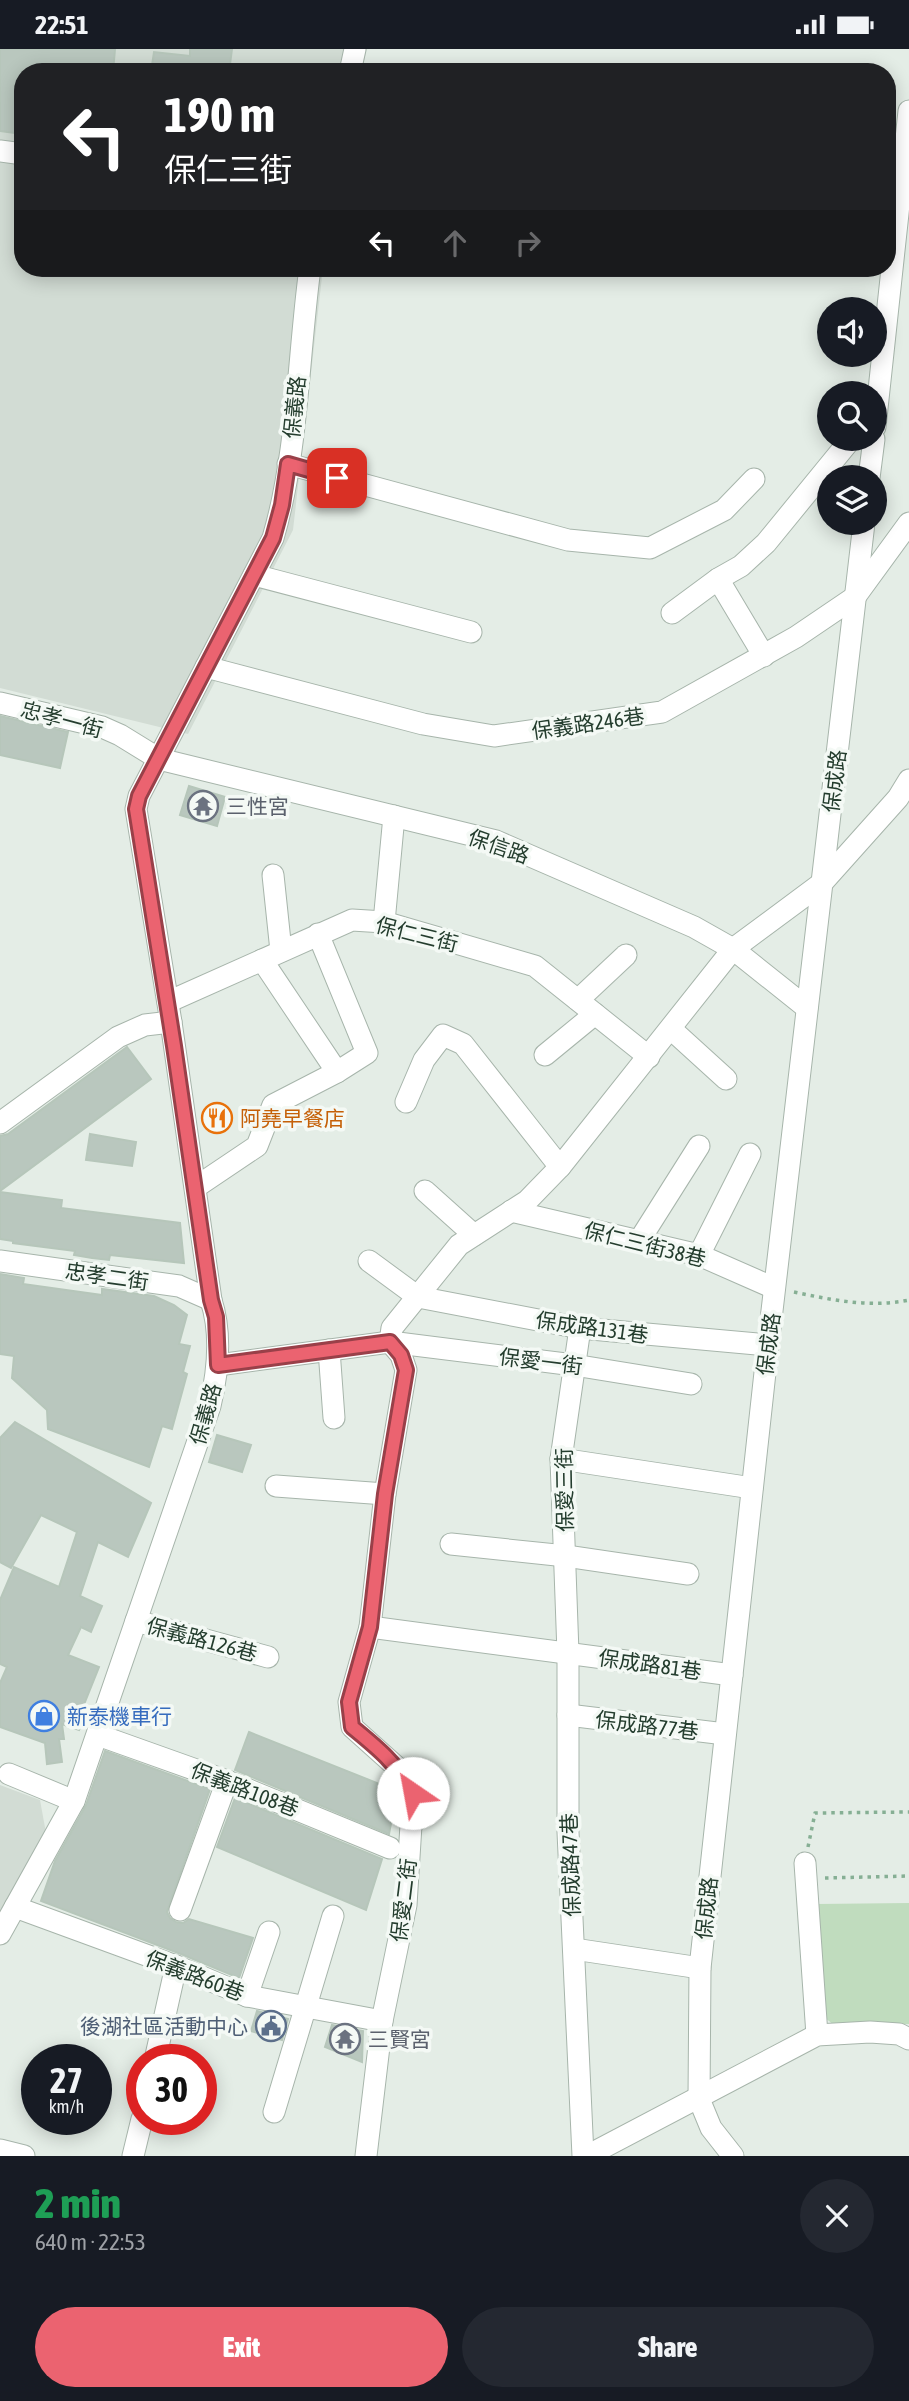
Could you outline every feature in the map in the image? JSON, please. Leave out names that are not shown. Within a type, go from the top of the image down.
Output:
[{"type":"street","points":[[896,262],[909,111]]},
{"type":"street","name":"保義路","points":[[0,1934],[74,1801],[210,1406],[218,1365],[216,1317],[211,1300],[196,1187],[136,809],[139,796],[273,538],[282,505],[288,464],[309,277]]},
{"type":"street","points":[[879,381],[894,277]]},
{"type":"street","points":[[672,613],[718,579],[741,566],[765,543],[841,451]]},
{"type":"street","points":[[288,464],[568,540],[650,548],[724,510],[754,478]]},
{"type":"street","name":"保義路246巷","points":[[206,667],[423,724],[494,736],[662,712],[796,638],[855,597],[909,523]]},
{"type":"street","name":"保成路","points":[[733,2156],[711,2128],[699,2099],[700,1968],[774,1288],[863,535]]},
{"type":"street","points":[[254,576],[471,632]]},
{"type":"street","points":[[718,579],[764,656]]},
{"type":"street","name":"忠孝一街","points":[[0,703],[102,727],[159,759]]},
{"type":"street","name":"保信路","points":[[159,759],[496,841],[694,927],[733,949],[807,1008]]},
{"type":"street","points":[[218,1365],[390,1342],[392,1328],[459,1245],[527,1201],[560,1167],[733,949],[822,883],[898,798],[909,780]]},
{"type":"street","points":[[384,922],[394,816]]},
{"type":"street","points":[[273,875],[271,956],[337,1072]]},
{"type":"street","name":"保仁三街","points":[[0,1123],[118,1037],[271,956],[352,920],[384,922],[535,966],[649,1057]]},
{"type":"street","points":[[196,1187],[257,1146],[273,1105],[337,1072],[367,1053],[318,934]]},
{"type":"street","points":[[578,1000],[626,955]]},
{"type":"street","points":[[545,1055],[595,1014]]},
{"type":"street","points":[[671,1029],[726,1079]]},
{"type":"street","points":[[406,1101],[424,1061],[443,1035],[463,1044],[560,1167]]},
{"type":"street","points":[[639,1241],[699,1146]]},
{"type":"street","points":[[699,1255],[750,1154]]},
{"type":"street","points":[[425,1191],[474,1235]]},
{"type":"street","name":"保仁三街38巷","points":[[511,1211],[699,1255],[774,1288]]},
{"type":"street","name":"忠孝二街","points":[[0,1261],[179,1286],[211,1300]]},
{"type":"street","points":[[369,1261],[418,1297]]},
{"type":"street","name":"保成路131巷","points":[[418,1297],[580,1328],[768,1346]]},
{"type":"street","name":"保愛三街","points":[[568,1653],[561,1459],[580,1328]]},
{"type":"street","name":"保愛一街","points":[[390,1342],[575,1364],[691,1384]]},
{"type":"street","name":"保愛二街","points":[[366,2156],[382,2021],[406,1905],[413,1793],[400,1770],[352,1727],[349,1702],[370,1627],[385,1494],[406,1370],[401,1355],[390,1342]]},
{"type":"street","points":[[329,1350],[334,1418]]},
{"type":"street","points":[[561,1459],[752,1488]]},
{"type":"street","points":[[276,1486],[385,1494]]},
{"type":"street","points":[[452,1544],[566,1556],[688,1574]]},
{"type":"street","name":"保義路126巷","points":[[136,1621],[268,1657]]},
{"type":"street","points":[[370,1627],[568,1653]]},
{"type":"street","name":"保成路81巷","points":[[568,1653],[732,1675]]},
{"type":"street","name":"保成路47巷","points":[[568,1653],[568,1832],[589,2155]]},
{"type":"street","name":"保成路77巷","points":[[568,1716],[725,1734]]},
{"type":"street","name":"保義路108巷","points":[[98,1735],[228,1781],[390,1848]]},
{"type":"street","points":[[9,1774],[74,1801]]},
{"type":"street","points":[[180,1910],[228,1781]]},
{"type":"street","points":[[805,1870],[817,2035]]},
{"type":"street","name":"保義路60巷","points":[[15,1907],[176,1966],[247,1996],[382,2021]]},
{"type":"street","points":[[274,2112],[333,1916]]},
{"type":"street","points":[[247,1996],[269,1932]]},
{"type":"street","points":[[574,1949],[700,1968]]},
{"type":"street","points":[[159,2044],[176,1966]]},
{"type":"street","points":[[589,2155],[817,2035],[870,2032],[899,2034],[909,2039]]},
{"type":"street","points":[[133,2156],[138,2135]]},
{"type":"street","points":[[0,2150],[23,2156]]},
{"type":"path","points":[[774,1288],[844,1302],[891,1303],[909,1300]]},
{"type":"path","points":[[909,1812],[815,1813],[805,1870],[909,1876]]},
{"type":"shaded area","points":[[0,49],[367,49],[363,63],[14,63],[14,277],[322,277],[293,530],[188,734],[0,688]]},
{"type":"shaded area","points":[[0,1785],[40,1800],[46,1833],[0,1911]]},
{"type":"green space","points":[[909,1903],[909,2024],[834,2025],[824,2017],[816,1904]]},
{"type":"building","points":[[0,49],[115,49],[114,63],[14,63],[14,133],[0,131]]},
{"type":"building","points":[[190,49],[232,49],[230,63],[152,63],[154,52],[190,56]]},
{"type":"building","points":[[0,716],[68,732],[60,768],[0,755]]},
{"type":"building","name":"三性宮","points":[[189,786],[225,797],[217,826],[180,815]]},
{"type":"building","points":[[127,1047],[151,1079],[0,1191],[0,1136],[8,1134]]},
{"type":"building","points":[[90,1134],[136,1142],[132,1166],[86,1160]]},
{"type":"building","points":[[0,1192],[62,1200],[61,1208],[180,1223],[184,1263],[110,1255],[109,1260],[92,1258],[74,1255],[75,1251],[0,1239]]},
{"type":"building","points":[[0,1274],[24,1278],[23,1284],[102,1295],[102,1289],[154,1296],[174,1305],[187,1315],[179,1344],[190,1346],[183,1372],[187,1374],[172,1429],[162,1426],[149,1467],[48,1429],[47,1410],[12,1378],[14,1356],[0,1354]]},
{"type":"building","points":[[15,1422],[151,1503],[128,1557],[98,1542],[80,1596],[102,1606],[91,1632],[81,1627],[68,1655],[99,1667],[83,1707],[87,1708],[79,1730],[62,1724],[64,1739],[59,1739],[62,1762],[47,1764],[45,1743],[0,1727],[0,1683],[7,1667],[0,1664],[0,1600],[14,1567],[59,1587],[77,1532],[41,1515],[11,1568],[0,1562],[0,1438]]},
{"type":"building","points":[[217,1435],[251,1445],[242,1472],[209,1462]]},
{"type":"building","points":[[249,1732],[397,1791],[389,1834],[235,1770]]},
{"type":"building","points":[[105,1751],[210,1789],[167,1912],[176,1922],[183,1923],[189,1919],[253,1938],[239,1978],[41,1901],[55,1861],[86,1805]]},
{"type":"building","points":[[235,1798],[382,1859],[366,1910],[217,1847]]},
{"type":"building","name":"後湖社區活動中心","points":[[257,2011],[288,2019],[282,2040],[251,2031]]},
{"type":"building","name":"三賢宮","points":[[332,2025],[363,2031],[362,2062],[325,2047]]},
{"type":"place","name":"三性宮","points":[[203,806]]},
{"type":"place","name":"阿堯早餐店","points":[[217,1118]]},
{"type":"place","name":"新泰機車行","points":[[44,1716]]},
{"type":"place","name":"後湖社區活動中心","points":[[271,2026]]},
{"type":"place","name":"三賢宮","points":[[345,2039]]},
{"type":"route","points":[[337,478],[288,464],[282,505],[273,538],[139,796],[136,809],[211,1300],[216,1317],[218,1365],[390,1342],[401,1355],[406,1370],[385,1494],[370,1627],[349,1702],[352,1727],[400,1770],[413,1793]]}]
